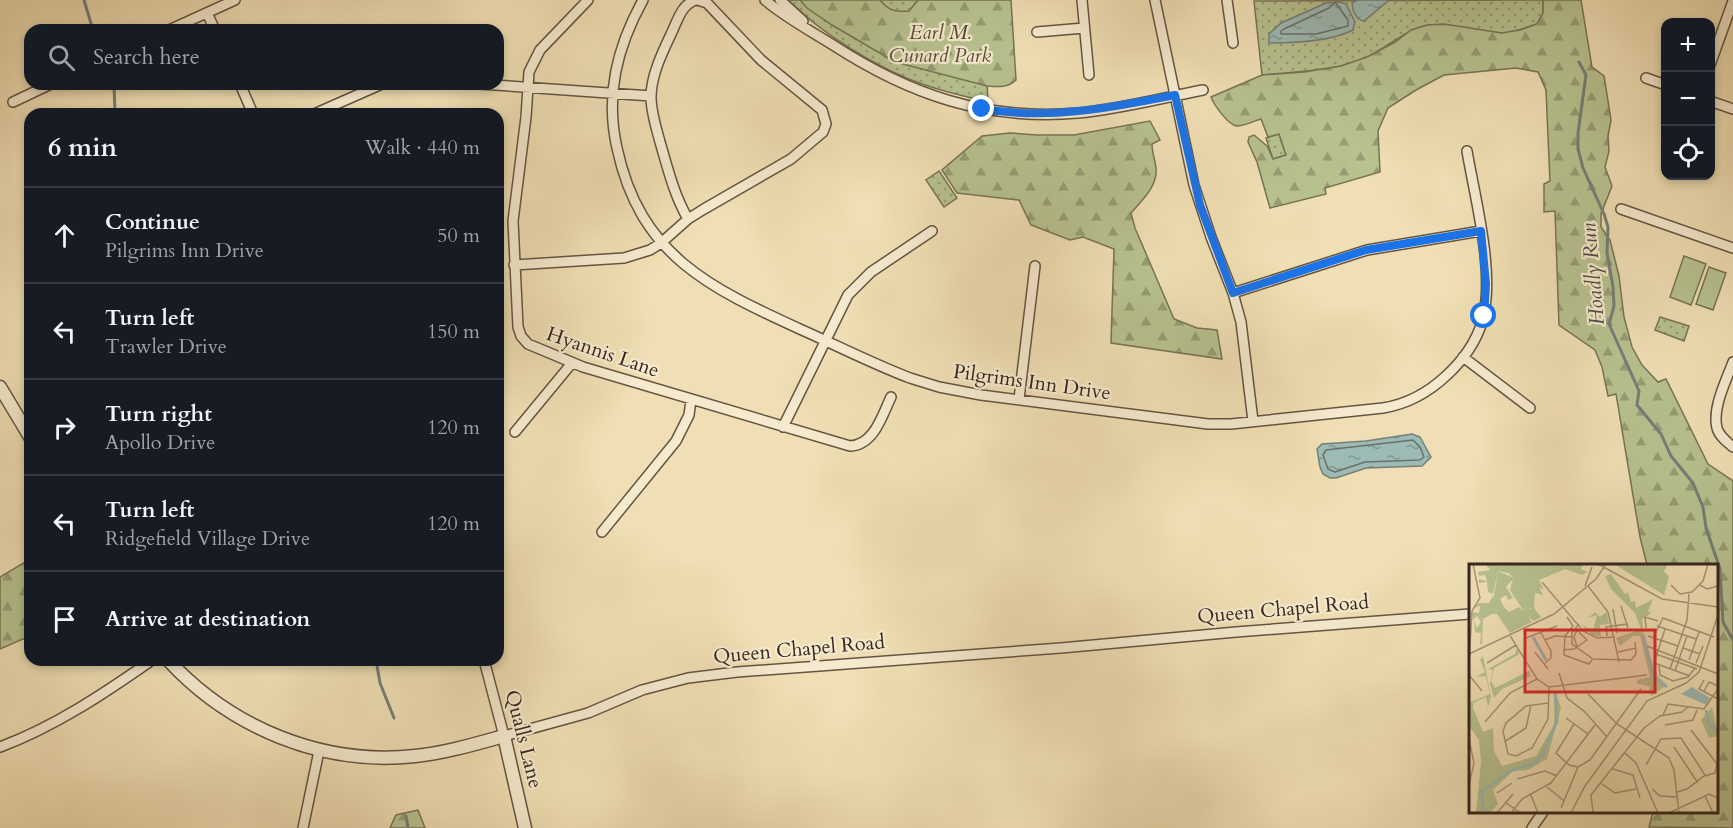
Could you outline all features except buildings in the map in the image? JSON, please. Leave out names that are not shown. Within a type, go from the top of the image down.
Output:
[{"type":"street","points":[[182,24],[235,0]]},
{"type":"street","name":"Hyannis Lane","points":[[588,0],[540,50],[529,72],[526,117],[513,221],[518,327],[521,336],[537,349],[572,363],[850,446],[858,446],[870,438],[891,397]]},
{"type":"street","name":"Pilgrims Inn Drive","points":[[643,0],[623,41],[616,63],[612,93],[613,126],[621,168],[637,208],[662,243],[697,275],[744,303],[882,367],[918,381],[981,395],[1208,424],[1394,406],[1410,400],[1434,386],[1456,366],[1478,333],[1485,308],[1486,284],[1481,231],[1467,151]]},
{"type":"street","points":[[514,265],[624,258],[637,255],[662,243],[688,219],[791,159],[823,132],[826,124],[822,110],[817,104],[761,60],[707,3],[697,0],[684,6],[655,75],[651,96],[652,112],[673,187],[688,219]]},
{"type":"street","points":[[765,0],[860,63],[907,86],[953,103],[997,112],[1080,113],[1203,90]]},
{"type":"street","points":[[780,0],[818,35]]},
{"type":"street","points":[[1082,0],[1089,75]]},
{"type":"street","points":[[1155,0],[1200,205],[1233,293],[1243,337],[1253,421]]},
{"type":"street","points":[[1227,0],[1233,43]]},
{"type":"street","points":[[1715,51],[1733,2]]},
{"type":"street","points":[[207,13],[212,24]]},
{"type":"street","points":[[1037,32],[1084,28]]},
{"type":"street","points":[[1646,78],[1661,84]]},
{"type":"street","points":[[504,86],[651,96]]},
{"type":"street","points":[[13,102],[38,90]]},
{"type":"street","points":[[243,90],[250,108]]},
{"type":"street","points":[[328,108],[368,90]]},
{"type":"street","points":[[1715,103],[1733,109]]},
{"type":"street","points":[[1621,209],[1733,248]]},
{"type":"street","points":[[783,427],[848,295],[859,282],[932,231]]},
{"type":"street","points":[[1233,293],[1366,250],[1481,231]]},
{"type":"street","points":[[1018,399],[1035,266]]},
{"type":"street","points":[[1463,357],[1530,408]]},
{"type":"street","points":[[1733,362],[1718,407],[1717,417],[1718,430],[1725,441],[1733,447]]},
{"type":"street","points":[[515,432],[572,363]]},
{"type":"street","points":[[0,387],[24,427]]},
{"type":"street","points":[[602,532],[676,441],[686,422],[691,400]]},
{"type":"street","name":"Queen Chapel Road","points":[[174,666],[201,692],[224,709],[289,741],[319,751],[368,757],[416,756],[450,750],[588,713],[642,690],[688,678],[737,672],[1469,614]]},
{"type":"street","points":[[0,747],[44,728],[143,666]]},
{"type":"street","name":"Qualls Lane","points":[[486,666],[525,828]]},
{"type":"street","points":[[303,828],[319,751]]},
{"type":"street","points":[[1532,828],[1543,813]]},
{"type":"green space","name":"Earl M. Cunard Park","points":[[788,0],[983,0],[988,102],[925,85],[889,70],[834,38]]},
{"type":"green space","name":"Earl M. Cunard Park","points":[[800,0],[880,0],[889,9],[909,11],[918,0],[1011,0],[1016,80],[1006,86],[987,86],[895,62],[832,25],[807,8]]},
{"type":"green space","points":[[1543,0],[1543,13],[1537,24],[1520,30],[1502,33],[1414,30],[1353,63],[1302,72],[1262,75],[1254,1]]},
{"type":"green space","points":[[1543,0],[1581,0],[1592,67],[1604,76],[1611,120],[1608,136],[1609,151],[1605,167],[1612,186],[1601,214],[1601,227],[1610,240],[1632,347],[1642,365],[1658,382],[1666,379],[1708,464],[1733,481],[1733,828],[1649,827],[1653,813],[1718,813],[1718,564],[1647,564],[1640,537],[1616,394],[1608,396],[1602,367],[1595,350],[1559,325],[1555,211],[1544,212],[1544,184],[1550,181],[1546,90],[1538,72],[1516,68],[1444,75],[1388,108],[1378,131],[1380,172],[1325,188],[1326,194],[1270,208],[1257,162],[1248,142],[1249,137],[1254,135],[1267,146],[1273,159],[1286,155],[1279,134],[1268,137],[1261,119],[1243,125],[1233,125],[1222,114],[1211,97],[1262,75],[1341,66],[1367,57],[1395,42],[1411,30],[1427,25],[1444,24],[1502,33],[1537,24],[1543,13]]},
{"type":"green space","points":[[1150,121],[1160,140],[1152,144],[1156,175],[1152,187],[1131,213],[1135,228],[1174,319],[1197,328],[1217,330],[1222,359],[1111,343],[1114,249],[1083,237],[1070,240],[1031,225],[1019,200],[957,193],[942,170],[982,136],[1010,133],[1074,135]]},
{"type":"green space","points":[[1279,134],[1286,155],[1273,159],[1266,138]]},
{"type":"green space","points":[[939,171],[957,198],[944,207],[926,180]]},
{"type":"green space","points":[[1684,256],[1706,264],[1691,305],[1670,297]]},
{"type":"green space","points":[[1709,267],[1726,273],[1713,310],[1696,304]]},
{"type":"green space","points":[[1660,317],[1689,326],[1684,341],[1655,330]]},
{"type":"green space","points":[[24,563],[24,639],[0,649],[0,577]]},
{"type":"green space","points":[[418,810],[425,828],[390,828],[396,815]]},
{"type":"water","points":[[1357,0],[1389,0],[1364,21],[1359,19],[1354,12],[1352,3]]},
{"type":"water","points":[[1326,3],[1346,4],[1355,22],[1353,30],[1324,39],[1269,43],[1269,34],[1281,23]]},
{"type":"water","points":[[1412,434],[1420,437],[1431,457],[1422,466],[1366,468],[1336,478],[1323,474],[1320,467],[1317,449],[1322,444],[1366,441]]},
{"type":"waterway","points":[[84,0],[91,24]]},
{"type":"waterway","name":"Hoadly Run","points":[[1579,62],[1586,75],[1578,149],[1583,168],[1608,227],[1607,253],[1614,306],[1609,324],[1639,391],[1637,405],[1661,434],[1671,456],[1693,483],[1703,507],[1706,528],[1720,569],[1723,622],[1733,640]]},
{"type":"waterway","points":[[114,90],[115,108]]},
{"type":"waterway","points":[[377,666],[380,683],[394,718]]},
{"type":"waterway","points":[[406,816],[408,828]]},
{"type":"route","points":[[982,109],[1014,114],[1080,113],[1175,95],[1194,185],[1233,293],[1366,250],[1481,231],[1487,291],[1484,316]]}]
